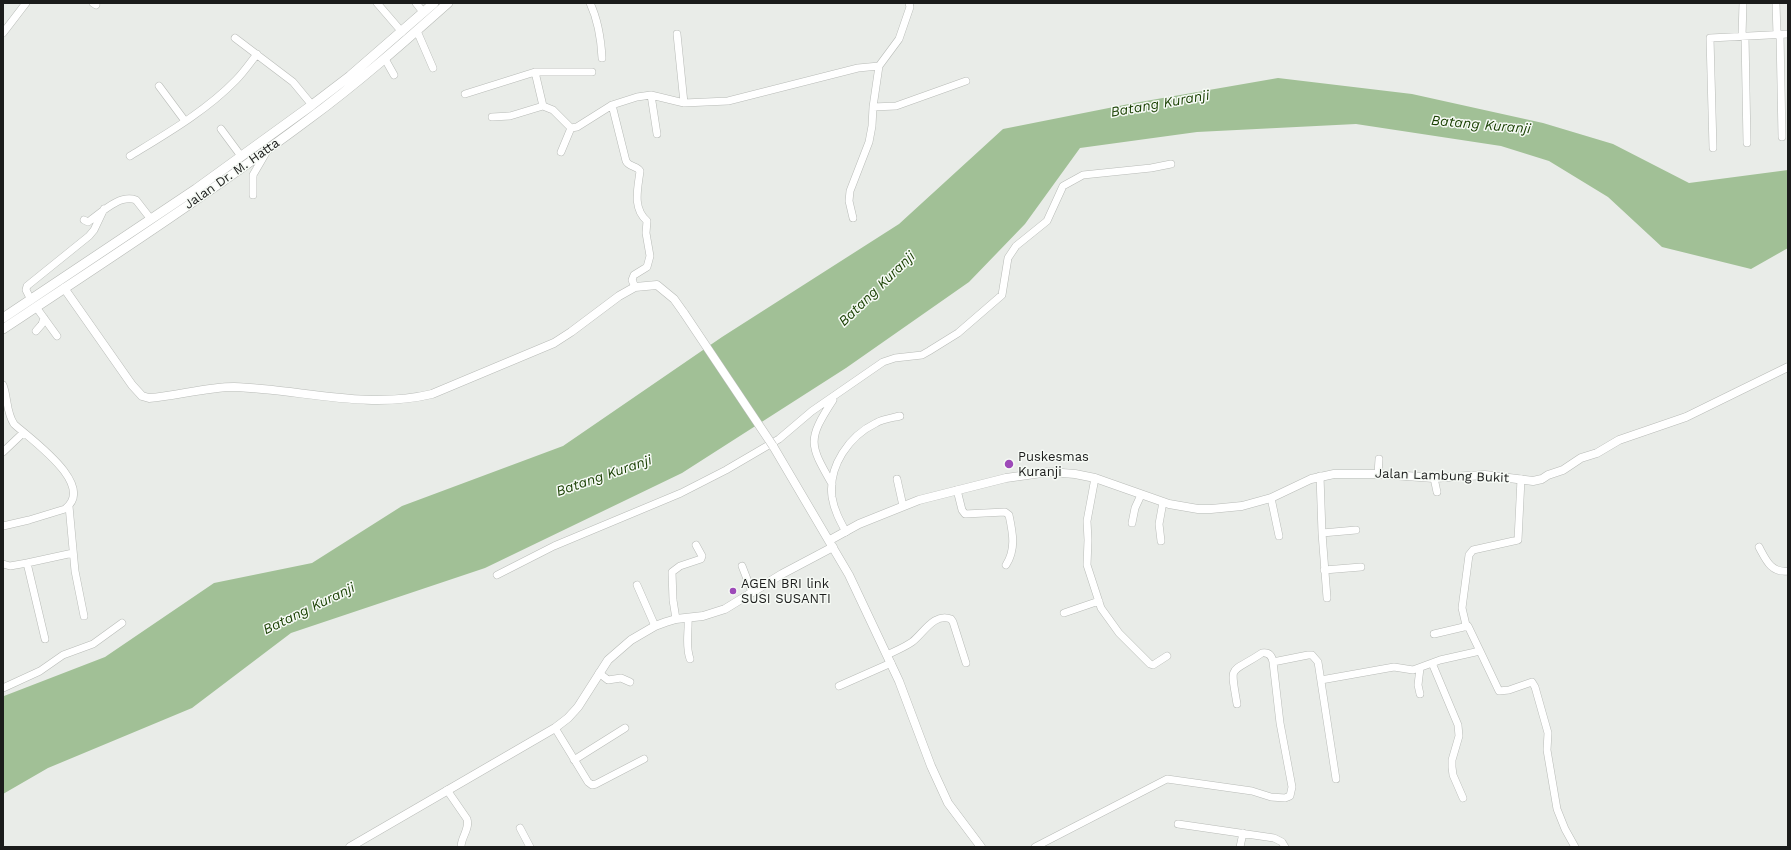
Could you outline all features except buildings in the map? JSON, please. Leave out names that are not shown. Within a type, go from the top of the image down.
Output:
[{"type":"main road","name":"Jalan Dr. M. Hatta","points":[[3,318],[64,288],[170,217],[309,119],[384,55],[402,32],[434,3]]},
{"type":"main road","name":"Jalan Dr. M. Hatta","points":[[3,329],[34,303],[150,218],[384,55],[417,30],[448,3]]},
{"type":"street","points":[[3,33],[26,3]]},
{"type":"street","points":[[377,3],[402,32]]},
{"type":"street","points":[[416,3],[423,12]]},
{"type":"street","points":[[590,3],[594,10],[601,41],[602,58]]},
{"type":"street","points":[[853,218],[849,201],[850,191],[869,142],[879,66],[899,39],[910,3]]},
{"type":"street","points":[[1743,3],[1747,143]]},
{"type":"street","points":[[1776,3],[1782,137]]},
{"type":"street","points":[[417,30],[433,68]]},
{"type":"street","points":[[677,34],[684,103]]},
{"type":"street","points":[[1713,148],[1710,38],[1788,34]]},
{"type":"street","points":[[235,38],[293,82],[312,105]]},
{"type":"street","points":[[130,156],[185,121],[223,92],[237,79],[257,54]]},
{"type":"street","points":[[384,55],[394,75]]},
{"type":"street","points":[[560,152],[571,128],[624,100],[651,96],[684,103],[728,101],[858,68],[879,66]]},
{"type":"street","points":[[465,94],[535,72],[592,72]]},
{"type":"street","points":[[535,72],[543,106]]},
{"type":"street","points":[[873,106],[896,106],[966,82]]},
{"type":"street","points":[[159,86],[185,121]]},
{"type":"street","points":[[651,96],[657,134]]},
{"type":"street","points":[[612,105],[626,161],[640,171],[637,202],[642,216],[646,221],[646,233],[650,256],[647,268],[634,275],[632,280],[635,287]]},
{"type":"street","points":[[492,118],[510,116],[543,106],[553,110],[571,128]]},
{"type":"street","points":[[221,129],[241,156]]},
{"type":"street","points":[[253,195],[253,175],[269,148]]},
{"type":"street","points":[[498,575],[554,546],[660,503],[726,470],[779,440],[799,421],[883,362],[895,358],[922,355],[958,333],[1002,295],[1008,258],[1016,246],[1047,221],[1063,186],[1083,175],[1150,168],[1171,164]]},
{"type":"street","points":[[84,220],[89,222],[104,210],[120,201],[132,199],[140,203],[150,218]]},
{"type":"street","points":[[57,336],[26,290],[27,286],[89,236],[94,230],[104,210]]},
{"type":"street","points":[[64,288],[132,385],[142,396],[161,397],[202,389],[234,387],[368,400],[412,398],[432,394],[554,343],[619,296],[635,287],[657,285],[674,299],[774,446],[849,575],[889,659],[945,796],[981,847]]},
{"type":"street","points":[[36,331],[42,324],[44,318]]},
{"type":"street","name":"Jalan Lambung Bukit","points":[[350,847],[554,728],[568,718],[578,707],[608,660],[618,649],[655,626],[676,619],[709,615],[725,609],[831,544],[846,532],[903,506],[957,490],[1006,478],[1049,472],[1075,474],[1095,478],[1163,502],[1198,509],[1227,509],[1242,506],[1271,498],[1320,476],[1334,474],[1378,474],[1434,478],[1485,476],[1533,480],[1542,479],[1548,475],[1563,470],[1581,458],[1597,452],[1619,440],[1686,417],[1788,367]]},
{"type":"street","points":[[3,385],[8,402],[9,416],[14,424],[63,469],[70,479],[74,492],[69,506],[75,571],[84,616]]},
{"type":"street","points":[[832,484],[816,456],[814,442],[820,420],[835,396]]},
{"type":"street","points":[[846,532],[832,497],[832,484],[835,466],[844,450],[858,436],[877,422],[900,416]]},
{"type":"street","points":[[3,452],[24,434]]},
{"type":"street","points":[[1378,474],[1379,459]]},
{"type":"street","points":[[1320,476],[1324,570],[1327,598]]},
{"type":"street","points":[[1095,478],[1087,521],[1087,565],[1101,608],[1119,633],[1150,664],[1154,665],[1167,656]]},
{"type":"street","points":[[1434,478],[1437,492]]},
{"type":"street","points":[[897,479],[903,506]]},
{"type":"street","points":[[1521,479],[1518,540],[1473,550],[1468,555],[1462,608],[1466,626],[1470,629],[1499,691],[1509,690],[1531,682],[1534,684],[1548,733],[1548,756],[1557,809],[1564,829],[1575,847]]},
{"type":"street","points":[[957,490],[962,510],[965,514],[1004,512],[1009,515],[1014,548],[1006,565]]},
{"type":"street","points":[[1132,523],[1135,508],[1142,495]]},
{"type":"street","points":[[1271,498],[1279,536]]},
{"type":"street","points":[[1161,541],[1159,524],[1163,502]]},
{"type":"street","points":[[3,526],[59,512],[69,506]]},
{"type":"street","points":[[1322,533],[1356,530]]},
{"type":"street","points":[[676,619],[673,600],[672,572],[680,566],[701,559],[702,556],[696,545]]},
{"type":"street","points":[[1759,547],[1767,563],[1771,567],[1782,572],[1788,571]]},
{"type":"street","points":[[3,564],[10,566],[74,553]]},
{"type":"street","points":[[27,563],[45,639]]},
{"type":"street","points":[[742,566],[752,592]]},
{"type":"street","points":[[1324,570],[1361,567]]},
{"type":"street","points":[[637,584],[655,626]]},
{"type":"street","points":[[1064,613],[1099,601]]},
{"type":"street","points":[[688,618],[689,636],[686,646],[690,659]]},
{"type":"street","points":[[839,686],[889,659],[912,642],[932,623],[947,618],[951,619],[953,622],[966,663]]},
{"type":"street","points":[[3,688],[40,671],[63,656],[93,644],[122,623]]},
{"type":"street","points":[[1434,634],[1466,626]]},
{"type":"street","points":[[1321,680],[1394,667],[1407,670],[1420,668],[1432,663],[1480,651]]},
{"type":"street","points":[[1035,847],[1167,779],[1252,791],[1270,797],[1285,798],[1290,796],[1292,787],[1280,723],[1273,662],[1270,655],[1262,653],[1234,669],[1232,675],[1237,704]]},
{"type":"street","points":[[1273,662],[1312,655],[1318,662],[1336,779]]},
{"type":"street","points":[[1432,663],[1458,725],[1458,736],[1452,760],[1452,767],[1453,775],[1463,798]]},
{"type":"street","points":[[1420,668],[1418,685],[1420,694]]},
{"type":"street","points":[[599,673],[608,680],[621,678],[630,682]]},
{"type":"street","points":[[554,728],[588,782],[594,785],[644,759]]},
{"type":"street","points":[[574,760],[625,728]]},
{"type":"street","points":[[447,790],[467,819],[468,824],[462,840],[462,847]]},
{"type":"street","points":[[1178,824],[1274,838],[1282,842],[1285,847]]},
{"type":"street","points":[[520,828],[530,847]]},
{"type":"street","points":[[1240,847],[1242,833]]},
{"type":"water","name":"Batang Kuranji","points":[[1278,78],[1412,94],[1543,123],[1613,144],[1689,183],[1788,170],[1788,248],[1751,269],[1662,247],[1608,197],[1549,161],[1501,146],[1356,124],[1197,132],[1080,148],[1025,224],[969,282],[846,368],[682,473],[485,568],[291,633],[192,708],[48,768],[3,794],[4,696],[105,657],[214,583],[312,563],[402,506],[563,446],[722,337],[899,224],[1003,129],[1134,103]]},
{"type":"place","name":"Puskesmas Kuranji","points":[[1009,464]]},
{"type":"place","name":"AGEN BRI link SUSI SUSANTI","points":[[733,591]]}]
